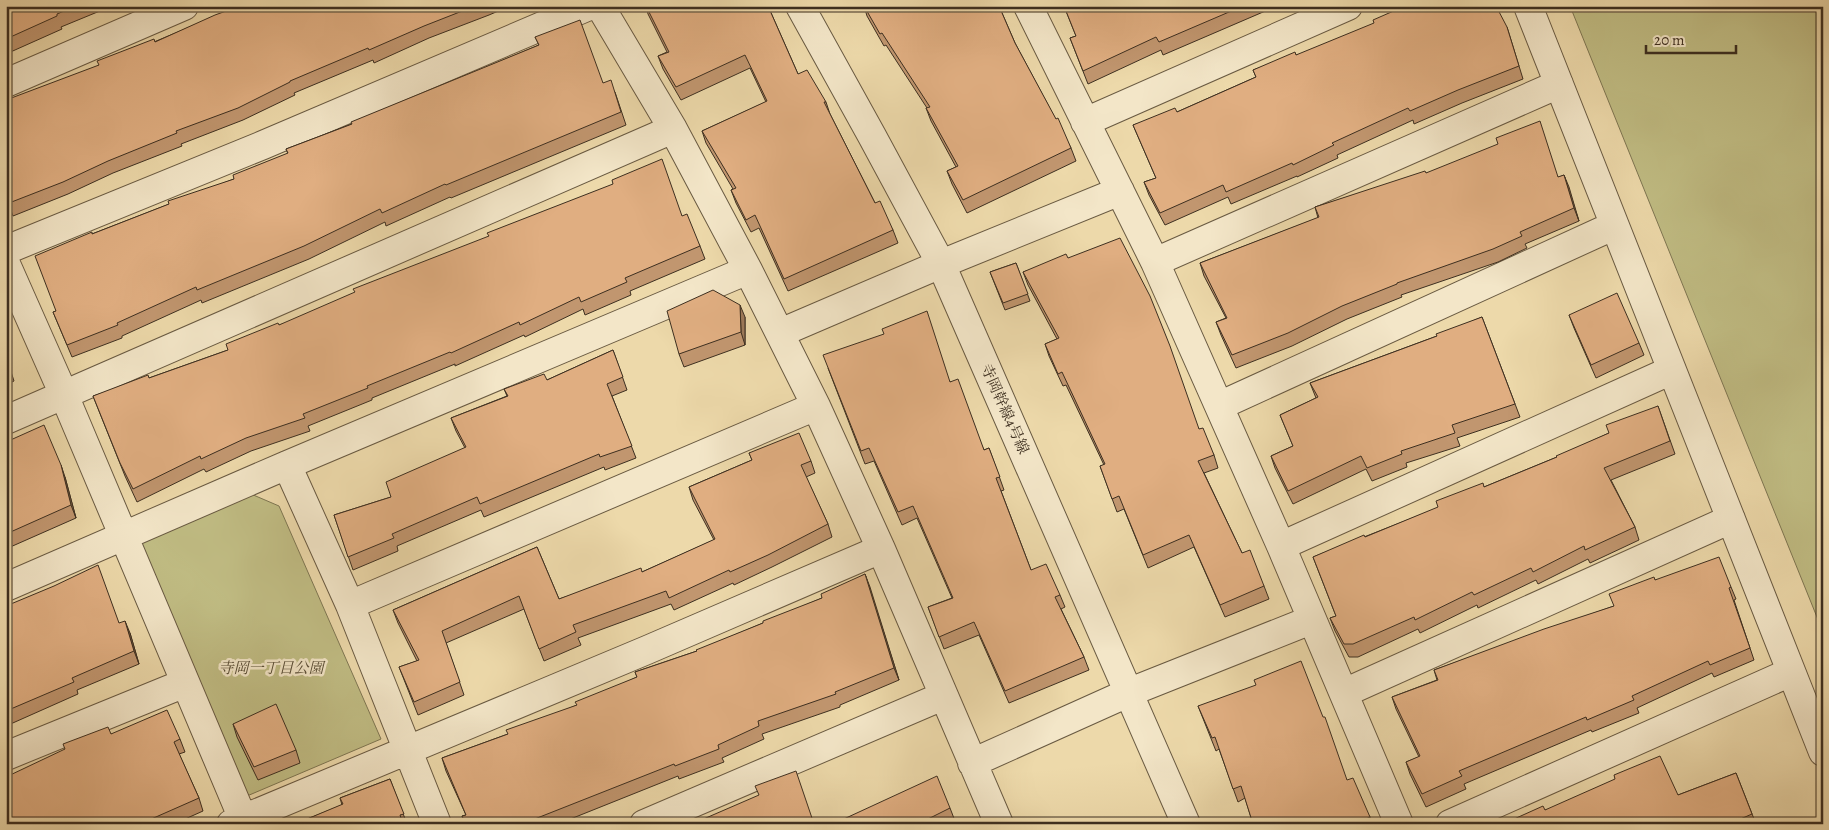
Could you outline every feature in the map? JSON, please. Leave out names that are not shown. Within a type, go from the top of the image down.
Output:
[{"type":"street","points":[[6,83],[184,6]]},
{"type":"street","points":[[6,250],[263,145],[589,6]]},
{"type":"street","points":[[600,6],[673,128],[748,270],[816,406],[881,549],[999,824]]},
{"type":"street","name":"寺岡幹線4号線","points":[[800,6],[940,264],[1130,692],[1186,824]]},
{"type":"street","points":[[1028,6],[1155,262],[1281,546],[1399,824]]},
{"type":"street","points":[[1085,122],[1348,6]]},
{"type":"street","points":[[1528,6],[1823,752]]},
{"type":"street","points":[[1155,262],[1559,84]]},
{"type":"street","points":[[6,420],[673,128]]},
{"type":"street","points":[[780,333],[940,264],[1120,192]]},
{"type":"street","points":[[1219,406],[1614,226]]},
{"type":"street","points":[[6,264],[64,395],[185,683],[238,821],[647,650],[881,549]]},
{"type":"street","points":[[6,587],[287,465],[748,270]]},
{"type":"street","points":[[1281,546],[1672,370]]},
{"type":"street","points":[[350,605],[816,406]]},
{"type":"street","points":[[287,465],[350,605],[437,824]]},
{"type":"street","points":[[1344,693],[1731,519]]},
{"type":"street","points":[[972,763],[1130,692],[1312,620]]},
{"type":"street","points":[[1450,824],[1792,672]]},
{"type":"street","points":[[6,756],[185,683]]},
{"type":"street","points":[[644,824],[943,696]]},
{"type":"green space","points":[[1570,6],[1823,6],[1823,632]]},
{"type":"green space","name":"寺岡一丁目公園","points":[[251,494],[279,506],[381,739],[247,796],[138,543]]},
{"type":"building","points":[[6,6],[76,6],[6,39]]},
{"type":"building","points":[[240,6],[475,6],[369,50],[368,48],[290,81],[238,108],[176,131],[177,133],[9,203],[6,197],[6,100],[99,65],[97,61],[154,39],[155,42]]},
{"type":"building","points":[[646,6],[768,6],[798,74],[807,70],[826,102],[824,102],[875,203],[880,201],[893,230],[784,279],[755,215],[746,220],[731,190],[736,188],[702,131],[767,101],[745,55],[676,87],[658,56],[669,52]]},
{"type":"building","points":[[864,6],[999,6],[1015,43],[1056,119],[1058,118],[1071,148],[963,200],[947,171],[958,166],[926,108],[930,107],[882,33],[880,34]]},
{"type":"building","points":[[1064,6],[1243,6],[1159,42],[1156,37],[1083,71],[1070,38],[1076,36]]},
{"type":"building","points":[[1405,6],[1496,6],[1507,27],[1519,66],[1410,111],[1408,108],[1332,143],[1334,145],[1293,165],[1292,163],[1226,192],[1223,185],[1160,213],[1144,182],[1156,178],[1133,125],[1175,108],[1177,112],[1256,77],[1253,70],[1295,52],[1296,55],[1374,23],[1373,20]]},
{"type":"building","points":[[580,20],[603,83],[611,80],[621,112],[445,184],[382,213],[380,209],[304,246],[197,290],[196,287],[117,323],[118,325],[67,345],[53,312],[56,311],[35,256],[92,232],[92,234],[169,204],[168,201],[234,179],[233,175],[288,153],[286,149],[352,124],[351,122],[539,45],[535,37]]},
{"type":"building","points":[[1540,121],[1558,177],[1564,175],[1574,208],[1520,232],[1522,236],[1493,249],[1397,283],[1342,306],[1288,333],[1232,355],[1216,322],[1227,318],[1200,263],[1319,217],[1315,207],[1425,171],[1426,173],[1498,144],[1496,138]]},
{"type":"building","points":[[662,159],[682,216],[687,214],[700,246],[625,278],[627,282],[581,302],[579,297],[520,325],[519,322],[451,353],[303,414],[305,418],[246,438],[201,459],[200,456],[133,489],[120,463],[93,396],[148,375],[149,378],[228,350],[226,344],[278,323],[279,325],[355,292],[353,289],[489,236],[487,233],[613,184],[612,180]]},
{"type":"building","points":[[1120,238],[1150,296],[1199,429],[1203,428],[1214,455],[1198,461],[1242,553],[1250,550],[1264,586],[1220,605],[1189,535],[1143,555],[1119,496],[1112,499],[1100,466],[1105,464],[1062,372],[1058,374],[1045,344],[1059,338],[1023,272],[1066,254],[1068,258]]},
{"type":"building","points":[[1016,263],[1028,294],[1003,303],[990,272]]},
{"type":"building","points":[[713,290],[740,305],[741,332],[679,354],[667,311]]},
{"type":"building","points":[[1617,293],[1639,343],[1591,365],[1569,315]]},
{"type":"building","points":[[927,311],[950,382],[958,379],[984,450],[989,448],[1000,477],[996,478],[1031,570],[1046,564],[1060,595],[1055,597],[1084,657],[1005,691],[974,622],[939,637],[928,607],[953,598],[913,506],[898,512],[869,448],[861,451],[823,355],[884,334],[882,329]]},
{"type":"building","points":[[1482,317],[1515,404],[1452,425],[1455,433],[1401,451],[1402,454],[1367,468],[1361,456],[1288,491],[1271,456],[1293,446],[1280,415],[1318,397],[1310,383],[1437,336],[1436,334]]},
{"type":"building","points":[[613,350],[623,377],[607,384],[632,446],[600,457],[599,454],[480,504],[477,497],[392,534],[394,538],[348,557],[334,515],[391,497],[386,482],[466,447],[451,418],[508,396],[504,389],[544,374],[547,380]]},
{"type":"building","points":[[6,358],[10,368],[6,370]]},
{"type":"building","points":[[1658,406],[1670,441],[1604,468],[1635,527],[1585,550],[1584,546],[1533,572],[1531,568],[1474,595],[1472,592],[1415,620],[1414,617],[1353,644],[1344,644],[1330,618],[1336,616],[1313,557],[1438,507],[1436,501],[1483,483],[1484,487],[1557,457],[1609,433],[1606,425]]},
{"type":"building","points":[[44,425],[61,465],[71,505],[6,534],[6,442]]},
{"type":"building","points":[[799,433],[811,461],[801,465],[828,524],[768,555],[730,572],[729,570],[669,598],[666,591],[573,625],[576,632],[539,649],[519,596],[442,631],[460,682],[414,702],[399,667],[419,660],[393,610],[537,547],[559,599],[641,568],[642,572],[715,539],[689,487],[752,460],[749,453]]},
{"type":"building","points":[[1719,557],[1731,587],[1729,588],[1750,648],[1710,665],[1708,661],[1632,696],[1634,700],[1587,720],[1586,717],[1459,771],[1462,776],[1422,794],[1406,762],[1420,756],[1392,697],[1438,680],[1434,670],[1544,629],[1614,606],[1609,594],[1654,577],[1655,580]]},
{"type":"building","points":[[98,565],[119,623],[125,621],[134,651],[72,678],[74,682],[6,711],[6,606]]},
{"type":"building","points":[[865,574],[894,668],[835,692],[836,694],[758,721],[759,726],[718,745],[719,749],[675,766],[674,764],[522,824],[466,824],[462,816],[466,815],[442,758],[508,734],[506,730],[577,705],[575,702],[637,677],[635,672],[697,651],[763,623],[763,621],[822,598],[821,594]]},
{"type":"building","points":[[1301,661],[1323,717],[1325,717],[1347,780],[1353,778],[1370,817],[1356,824],[1253,824],[1241,786],[1233,789],[1215,737],[1212,738],[1198,706],[1256,685],[1254,680]]},
{"type":"building","points":[[276,704],[296,750],[254,767],[233,724]]},
{"type":"building","points":[[167,710],[180,739],[174,742],[199,798],[140,824],[139,822],[136,824],[6,824],[6,777],[65,749],[63,744],[108,727],[111,734]]},
{"type":"building","points":[[1660,756],[1678,795],[1736,773],[1752,814],[1729,824],[1503,824],[1543,806],[1545,810],[1615,779],[1614,775]]},
{"type":"building","points":[[796,771],[814,824],[692,824],[759,795],[755,786]]},
{"type":"building","points":[[937,776],[950,808],[918,824],[833,824]]},
{"type":"building","points":[[390,779],[404,814],[400,815],[403,824],[295,824],[343,804],[340,798]]},
{"type":"building","points":[[1487,820],[1488,824],[1476,824]]}]
